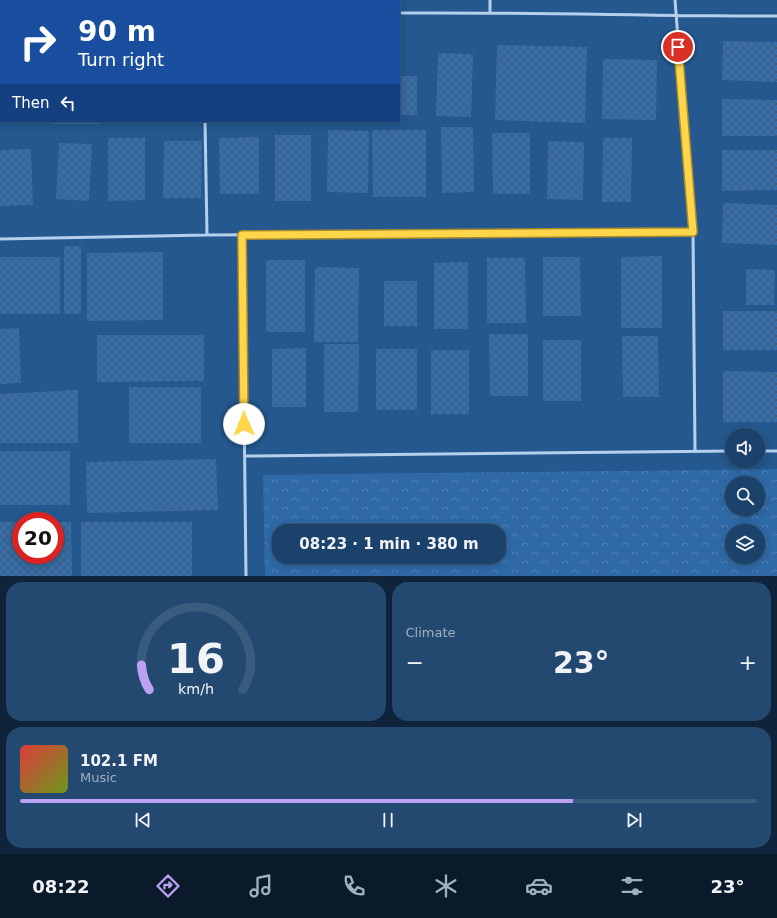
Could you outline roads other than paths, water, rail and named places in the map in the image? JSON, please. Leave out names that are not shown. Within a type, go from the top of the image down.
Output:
[{"type":"lane","points":[[490,0],[490,12]]},
{"type":"lane","points":[[675,0],[693,232],[695,451]]},
{"type":"lane","points":[[400,13],[490,12],[676,16],[777,16]]},
{"type":"lane","points":[[205,122],[208,235]]},
{"type":"lane","points":[[0,239],[208,235],[693,232]]},
{"type":"lane","points":[[242,235],[246,576]]},
{"type":"lane","points":[[245,456],[725,451]]},
{"type":"lane","points":[[765,451],[777,451]]}]
